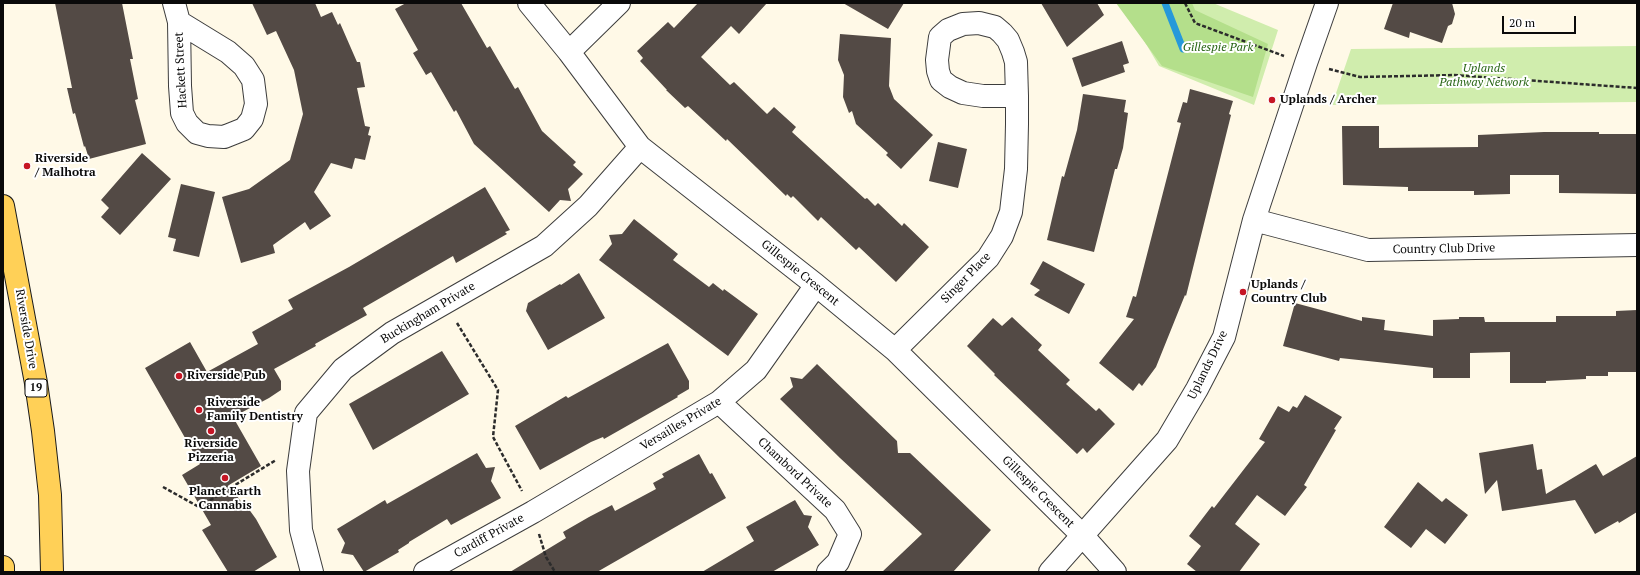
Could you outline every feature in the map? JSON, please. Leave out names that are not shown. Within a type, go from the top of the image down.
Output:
[{"type":"main road","name":"Riverside Drive","points":[[3,206],[36,383],[43,430],[50,495],[52,572]]},
{"type":"main road","points":[[3,567],[3,572]]},
{"type":"street","name":"Gillespie Crescent","points":[[529,3],[569,52],[640,147],[816,285],[895,350],[1082,535],[1115,572]]},
{"type":"street","points":[[569,52],[619,3]]},
{"type":"street","name":"Uplands Drive","points":[[1050,572],[1167,440],[1197,389],[1224,337],[1254,220],[1327,3]]},
{"type":"street","name":"Hackett Street","points":[[176,12],[244,66],[253,80],[256,104],[252,119],[244,128],[224,137],[208,136],[197,133],[187,123],[182,113],[176,12]]},
{"type":"street","name":"Singer Place","points":[[895,350],[988,258],[1002,236],[1011,212],[1016,169],[1017,96]]},
{"type":"street","name":"Buckingham Private","points":[[312,572],[301,530],[298,471],[306,413],[343,369],[392,333],[544,246],[588,206],[640,147]]},
{"type":"street","name":"Country Club Drive","points":[[1254,220],[1368,250],[1637,245]]},
{"type":"street","name":"Versailles Private","points":[[533,512],[719,402],[756,370],[816,285]]},
{"type":"street","name":"Chambord Private","points":[[719,402],[835,510],[850,534],[838,562],[828,572]]},
{"type":"street","name":"Cardiff Private","points":[[425,572],[533,512]]},
{"type":"path","points":[[1184,3],[1195,23],[1306,64],[1360,77],[1454,75],[1637,88]]},
{"type":"path","points":[[444,302],[498,390],[493,437],[533,512],[546,556],[555,572]]},
{"type":"path","points":[[163,487],[199,507],[272,464],[302,442]]},
{"type":"green space","name":"Gillespie Park","points":[[1116,3],[1192,3],[1195,10],[1268,44],[1253,97],[1162,66]]},
{"type":"green space","name":"Gillespie Park","points":[[1122,3],[1213,3],[1278,30],[1254,105],[1159,66]]},
{"type":"green space","name":"Uplands Pathway Network","points":[[1637,46],[1637,102],[1332,105],[1351,49]]},
{"type":"building","points":[[55,3],[122,3],[133,59],[130,59],[138,99],[135,100],[146,144],[89,159],[85,146],[84,147],[75,113],[73,114],[67,88],[72,88]]},
{"type":"building","points":[[252,3],[315,3],[321,17],[332,12],[338,25],[340,23],[357,62],[360,62],[365,87],[357,88],[365,126],[370,127],[368,135],[371,136],[365,160],[355,158],[352,169],[331,163],[314,192],[331,216],[310,230],[305,222],[273,245],[275,253],[241,263],[222,197],[249,189],[290,160],[303,114],[294,70],[276,31],[267,35]]},
{"type":"building","points":[[406,3],[461,3],[487,48],[490,46],[515,89],[518,87],[542,131],[576,162],[573,165],[583,174],[568,189],[571,201],[560,200],[549,212],[474,144],[456,110],[454,112],[431,72],[426,75],[413,53],[418,50],[395,9]]},
{"type":"building","points":[[698,3],[767,3],[739,34],[731,26],[701,57],[730,85],[734,82],[767,114],[774,107],[796,127],[792,132],[865,199],[867,198],[875,206],[878,203],[902,226],[904,223],[929,247],[896,282],[859,247],[856,250],[821,217],[818,221],[793,196],[791,198],[787,194],[786,196],[727,139],[726,141],[688,106],[685,108],[666,90],[640,61],[643,58],[637,51],[668,22],[674,28]]},
{"type":"building","points":[[843,3],[904,3],[888,29]]},
{"type":"building","points":[[1041,3],[1097,3],[1104,15],[1067,47]]},
{"type":"building","points":[[1393,3],[1452,3],[1455,14],[1452,24],[1448,26],[1442,43],[1410,32],[1409,38],[1384,29]]},
{"type":"building","points":[[840,34],[891,38],[889,86],[894,99],[933,135],[901,169],[886,155],[888,153],[856,124],[852,111],[849,113],[843,97],[844,75],[838,60]]},
{"type":"building","points":[[1122,41],[1129,63],[1123,65],[1125,72],[1082,87],[1072,58]]},
{"type":"building","points":[[1190,89],[1233,101],[1229,114],[1231,115],[1186,296],[1185,295],[1156,367],[1142,386],[1139,383],[1133,391],[1099,363],[1134,319],[1126,317],[1133,296],[1136,297],[1181,123],[1177,122],[1183,102],[1187,103]]},
{"type":"building","points":[[1083,94],[1126,100],[1124,112],[1128,113],[1123,148],[1117,169],[1115,169],[1094,252],[1047,240],[1062,176],[1064,177],[1077,130]]},
{"type":"building","points":[[1342,126],[1379,126],[1379,148],[1478,147],[1478,135],[1544,132],[1637,134],[1637,194],[1559,193],[1559,175],[1510,175],[1510,194],[1474,195],[1474,191],[1408,191],[1408,187],[1343,185]]},
{"type":"building","points":[[938,142],[967,149],[958,188],[929,181]]},
{"type":"building","points":[[142,153],[171,179],[120,235],[101,217],[109,208],[101,200]]},
{"type":"building","points":[[181,184],[215,192],[199,257],[173,251],[176,239],[168,237]]},
{"type":"building","points":[[485,187],[510,230],[505,232],[507,234],[456,263],[453,256],[363,308],[367,315],[274,369],[281,381],[281,390],[233,417],[261,466],[229,485],[256,519],[277,557],[253,572],[228,572],[202,530],[211,525],[182,475],[200,464],[145,368],[190,342],[207,372],[258,344],[252,332],[293,309],[288,300],[349,267]]},
{"type":"building","points":[[634,219],[678,254],[673,260],[709,287],[713,283],[723,291],[724,289],[758,314],[728,356],[599,260],[612,244],[609,235],[622,234]]},
{"type":"building","points":[[1043,261],[1085,284],[1069,314],[1034,295],[1040,290],[1030,284]]},
{"type":"building","points":[[579,273],[605,318],[548,350],[526,311],[528,303],[560,284],[561,285]]},
{"type":"building","points":[[1295,303],[1362,321],[1362,317],[1385,320],[1384,330],[1433,336],[1433,320],[1459,319],[1459,317],[1484,317],[1485,322],[1556,322],[1556,316],[1616,316],[1616,311],[1637,310],[1637,372],[1608,372],[1608,376],[1586,376],[1586,379],[1546,381],[1546,383],[1510,383],[1510,352],[1470,353],[1470,378],[1433,378],[1433,368],[1340,358],[1339,361],[1283,346]]},
{"type":"building","points":[[1012,317],[1042,345],[1038,350],[1070,380],[1066,384],[1096,411],[1099,408],[1115,424],[1087,453],[1083,448],[1077,454],[994,375],[995,374],[967,346],[993,318],[1002,326]]},
{"type":"building","points":[[668,343],[689,381],[689,389],[677,396],[678,397],[604,439],[603,437],[591,442],[540,470],[515,426],[566,396],[568,398]]},
{"type":"building","points":[[442,351],[469,394],[373,450],[349,404]]},
{"type":"building","points":[[817,364],[897,441],[898,453],[910,453],[991,530],[953,572],[882,572],[922,534],[840,458],[780,399],[793,387],[790,377],[802,379]]},
{"type":"building","points":[[1305,395],[1342,417],[1304,485],[1307,487],[1285,516],[1257,495],[1235,524],[1260,544],[1239,572],[1197,572],[1187,564],[1201,546],[1189,536],[1212,506],[1214,508],[1265,442],[1259,439],[1278,406],[1289,412],[1293,406],[1297,408]]},
{"type":"building","points":[[1533,444],[1537,470],[1542,469],[1546,494],[1596,464],[1603,476],[1637,456],[1637,512],[1619,523],[1618,521],[1595,534],[1575,500],[1502,511],[1497,480],[1485,494],[1479,453]]},
{"type":"building","points":[[477,453],[486,468],[495,467],[491,481],[501,498],[451,525],[447,519],[409,542],[398,550],[399,552],[364,572],[353,555],[341,553],[345,543],[337,529],[385,500],[387,504]]},
{"type":"building","points":[[699,454],[726,498],[597,572],[510,572],[566,538],[563,532],[589,517],[612,505],[615,511],[656,489],[653,483],[664,477],[662,474]]},
{"type":"building","points":[[1418,482],[1442,502],[1446,498],[1468,515],[1445,544],[1426,529],[1411,548],[1384,527]]},
{"type":"building","points":[[795,500],[804,515],[812,516],[808,527],[819,545],[772,572],[702,572],[754,541],[746,527]]},
{"type":"waterway","points":[[1165,3],[1183,49]]},
{"type":"place","name":"Uplands / Archer","points":[[1272,100]]},
{"type":"place","name":"Riverside / Malhotra","points":[[27,166]]},
{"type":"place","name":"Uplands / Country Club","points":[[1243,292]]},
{"type":"place","name":"Riverside Pub","points":[[179,376]]},
{"type":"place","name":"Riverside Family Dentistry","points":[[199,410]]},
{"type":"place","name":"Riverside Pizzeria","points":[[211,431]]},
{"type":"place","name":"Planet Earth Cannabis","points":[[225,478]]}]
